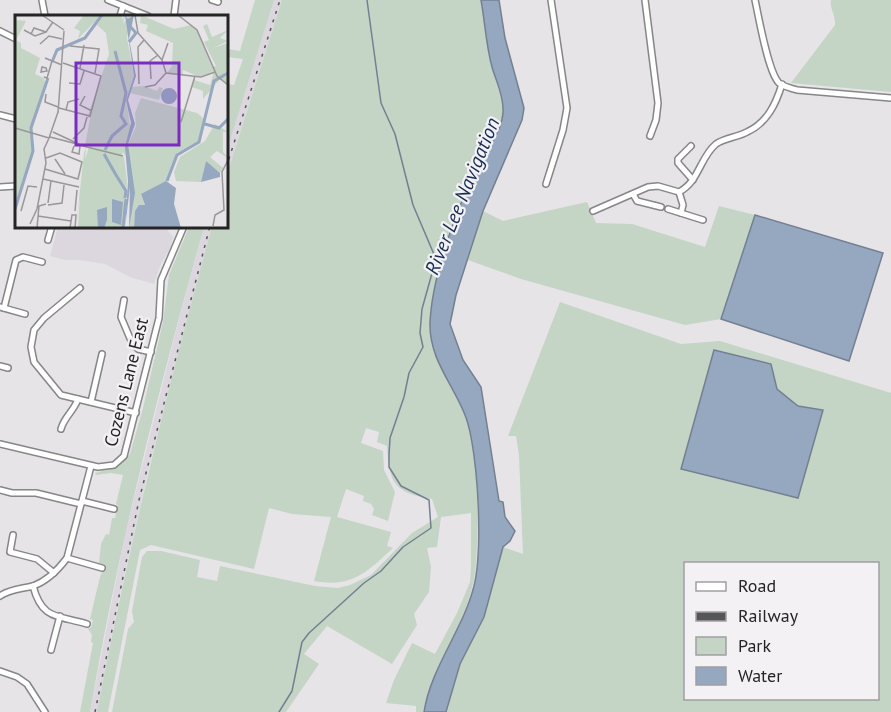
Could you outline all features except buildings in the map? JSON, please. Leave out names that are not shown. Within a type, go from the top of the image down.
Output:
[{"type":"street","points":[[42,0],[45,15]]},
{"type":"street","points":[[108,0],[146,15]]},
{"type":"street","points":[[174,15],[176,0]]},
{"type":"street","points":[[546,184],[563,130],[567,108],[551,0]]},
{"type":"street","points":[[645,0],[658,103],[656,120],[650,136]]},
{"type":"street","points":[[755,0],[771,66],[775,76],[787,88],[891,98]]},
{"type":"street","points":[[120,15],[123,6]]},
{"type":"street","points":[[0,31],[15,38]]},
{"type":"street","points":[[679,192],[693,180],[716,144],[748,132],[768,115],[776,103],[782,84]]},
{"type":"street","points":[[0,115],[15,119]]},
{"type":"street","points":[[691,146],[678,159],[678,163],[693,180]]},
{"type":"street","points":[[0,187],[15,186]]},
{"type":"street","points":[[593,211],[658,186],[679,192]]},
{"type":"street","points":[[679,192],[681,213]]},
{"type":"street","points":[[633,194],[637,201],[661,207]]},
{"type":"street","points":[[668,209],[703,220]]},
{"type":"street","points":[[48,240],[51,228]]},
{"type":"street","name":"Cozens Lane East","points":[[0,444],[91,466],[110,466],[124,456],[152,352],[161,301],[161,280],[183,228]]},
{"type":"street","points":[[25,314],[2,308],[16,260],[23,258],[42,262]]},
{"type":"street","points":[[80,288],[38,323],[34,330],[31,347],[34,362],[61,395],[136,413]]},
{"type":"street","points":[[124,300],[121,317],[132,343],[138,348],[152,352]]},
{"type":"street","points":[[91,402],[102,354]]},
{"type":"street","points":[[0,366],[8,368]]},
{"type":"street","points":[[61,429],[64,419],[74,409],[78,399]]},
{"type":"street","points":[[0,596],[12,590],[45,581],[67,558],[91,466]]},
{"type":"street","points":[[0,490],[40,494],[114,509]]},
{"type":"street","points":[[13,535],[10,552],[37,559],[54,573]]},
{"type":"street","points":[[67,558],[102,568]]},
{"type":"street","points":[[33,586],[42,608],[48,613],[87,624]]},
{"type":"street","points":[[51,650],[60,616]]},
{"type":"street","points":[[0,671],[17,677],[27,684],[34,691],[45,712]]},
{"type":"shaded area","points":[[274,0],[282,0],[228,172],[228,147]]},
{"type":"shaded area","points":[[58,228],[166,228],[173,237],[154,284],[130,277],[105,264],[50,256]]},
{"type":"shaded area","points":[[204,228],[212,228],[150,463],[118,603],[97,712],[90,712],[125,535]]},
{"type":"green space","points":[[255,0],[274,0],[228,147],[228,84],[234,85],[243,59],[228,57],[228,49],[240,51]]},
{"type":"green space","points":[[282,0],[481,0],[491,65],[504,109],[501,122],[452,234],[435,291],[431,316],[438,352],[465,414],[471,436],[478,509],[476,563],[468,602],[436,674],[424,712],[416,712],[416,706],[386,703],[394,680],[412,643],[435,654],[457,613],[470,582],[471,513],[441,517],[437,547],[427,548],[431,567],[429,592],[414,614],[417,625],[392,664],[327,626],[304,654],[319,664],[286,712],[112,712],[128,629],[134,622],[132,611],[142,557],[147,551],[161,551],[200,560],[197,577],[217,581],[220,566],[315,586],[338,588],[371,575],[412,533],[438,517],[432,499],[410,494],[396,485],[392,478],[387,446],[377,442],[379,432],[366,428],[361,443],[383,451],[384,470],[395,492],[388,521],[372,515],[374,509],[371,504],[363,501],[364,496],[346,489],[337,517],[391,532],[387,546],[393,548],[367,571],[349,580],[327,583],[314,581],[331,517],[292,514],[269,508],[254,569],[151,545],[140,550],[108,712],[97,712],[135,529],[212,228],[228,228],[228,172]]},
{"type":"green space","points":[[831,0],[891,0],[891,92],[791,83],[835,25]]},
{"type":"green space","points":[[587,202],[596,223],[632,224],[705,247],[719,206],[755,215],[721,319],[685,325],[521,279],[468,260],[483,211],[503,221]]},
{"type":"green space","points":[[189,228],[204,228],[141,468],[113,590],[90,712],[80,712],[93,643],[91,642],[92,635],[87,627],[91,628],[93,620],[90,619],[105,565],[99,563],[101,544],[106,534],[109,535],[112,518],[115,518],[123,475],[111,473],[96,475],[95,473],[118,467],[130,454],[163,322],[169,275]]},
{"type":"green space","points":[[560,302],[681,344],[720,341],[891,393],[891,712],[447,712],[460,664],[484,617],[503,547],[523,554],[519,455],[516,436],[508,436]]},
{"type":"water","points":[[481,0],[499,0],[505,38],[524,108],[522,120],[483,211],[456,295],[450,324],[463,360],[481,387],[499,501],[503,502],[505,517],[515,531],[510,541],[503,547],[484,617],[460,664],[446,712],[424,712],[433,680],[469,602],[478,560],[478,499],[471,436],[460,404],[437,360],[430,323],[435,285],[453,223],[480,161],[497,133],[502,118],[502,100],[490,59]]},
{"type":"water","points":[[755,215],[883,253],[849,361],[721,319]]},
{"type":"water","points":[[714,350],[771,364],[777,389],[798,406],[823,410],[798,498],[681,469]]},
{"type":"waterway","name":"River Lee Navigation","points":[[279,712],[292,691],[302,642],[309,633],[364,583],[381,571],[403,547],[431,528],[429,500],[401,486],[389,467],[389,455],[390,438],[404,397],[409,373],[423,347],[420,333],[422,309],[436,259],[413,205],[395,134],[381,103],[367,0]]},
{"type":"railway","points":[[228,162],[280,0]]},
{"type":"railway","points":[[95,712],[139,500],[209,228]]}]
